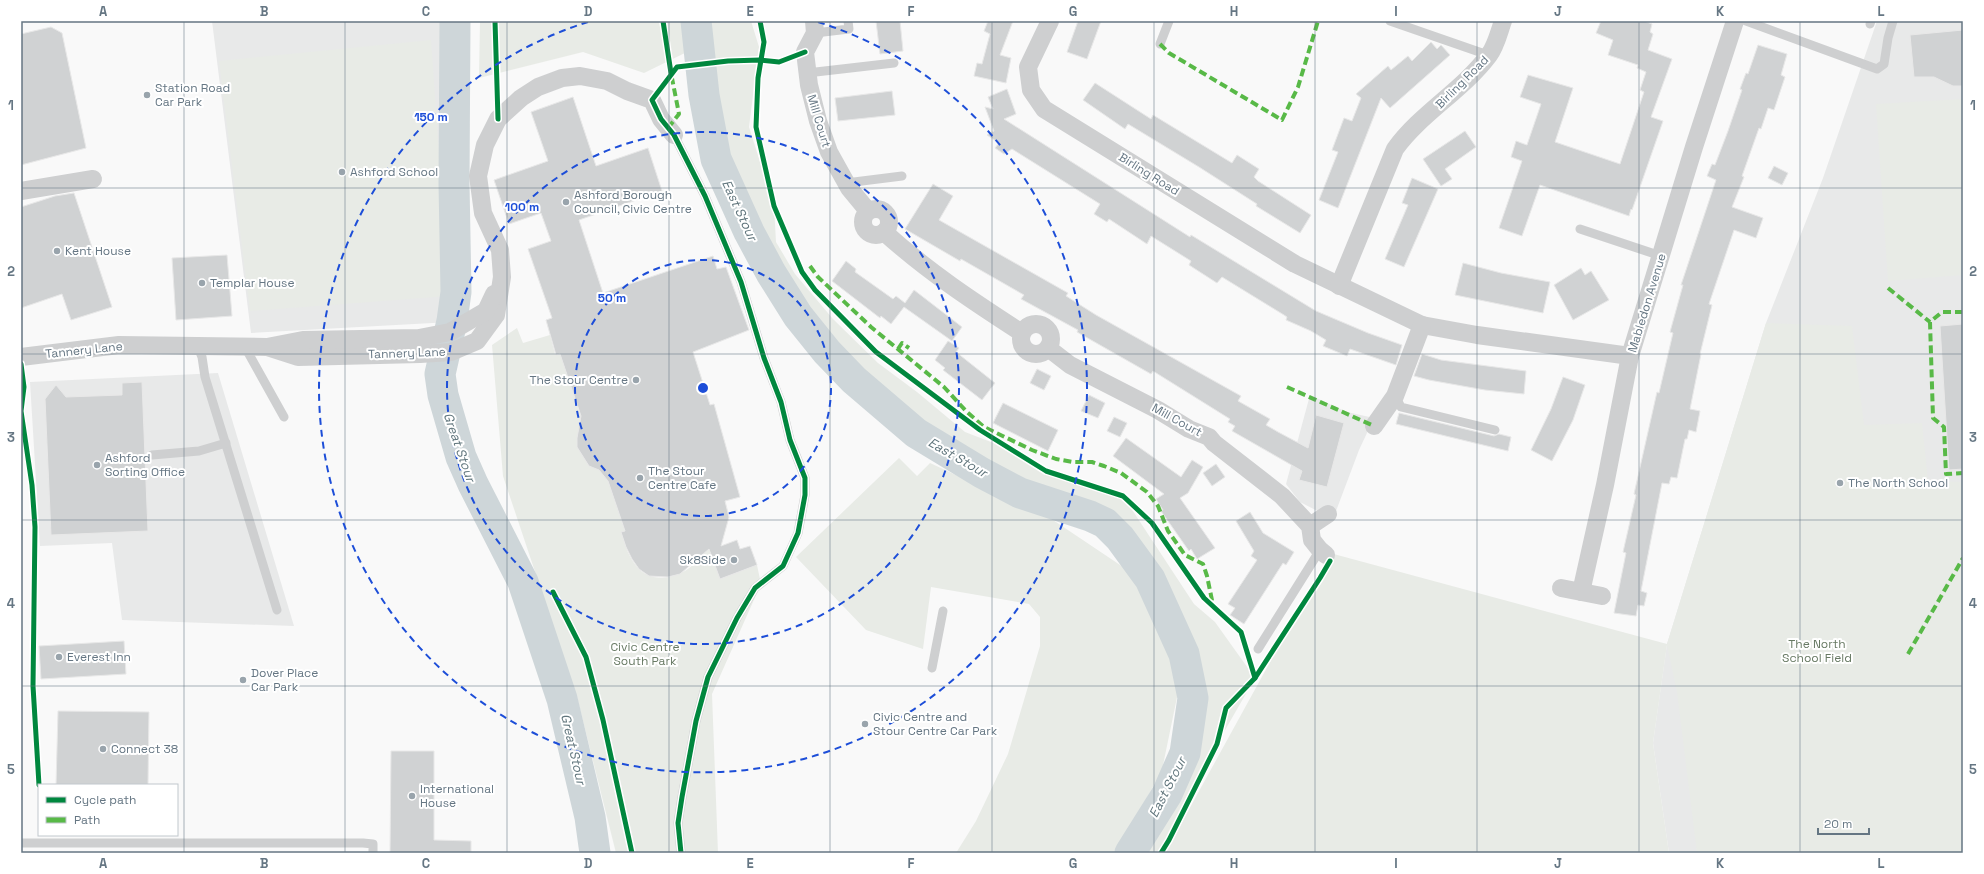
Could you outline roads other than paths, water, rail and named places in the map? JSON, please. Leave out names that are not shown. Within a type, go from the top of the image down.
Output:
[{"type":"street","name":"Birling Road","points":[[1050,21],[1028,67],[1031,90],[1044,109],[1295,264],[1422,325],[1477,335],[1630,356]]},
{"type":"street","name":"Birling Road","points":[[1339,286],[1395,149],[1406,134],[1459,87],[1488,56],[1503,21]]},
{"type":"street","name":"Mabledon Avenue","points":[[1581,592],[1605,485],[1630,356],[1694,146],[1735,21]]},
{"type":"street","name":"Mill Court","points":[[815,27],[805,52],[807,73],[818,122],[829,152],[846,183],[868,211],[872,209],[881,210],[888,216],[889,225],[884,232],[910,256],[952,288],[1022,333],[1029,326],[1034,324],[1044,326],[1050,334],[1051,344],[1048,348],[1070,365],[1158,410],[1188,430],[1209,437],[1214,443],[1282,496],[1310,526],[1312,540],[1323,553]]},
{"type":"street","name":"Tannery Lane","points":[[21,357],[119,345],[267,347],[298,357],[420,346],[451,352],[477,341],[496,315],[502,277],[500,250],[483,213],[478,176],[485,145],[498,118],[521,98],[538,87],[562,78],[580,76],[606,81],[626,91],[652,100],[661,119],[674,135]]},
{"type":"street","points":[[21,191],[93,179]]},
{"type":"street","name":"Tannery Lane","points":[[420,346],[450,332],[486,311],[502,277]]},
{"type":"street","points":[[1374,426],[1395,396],[1422,325]]},
{"type":"street","points":[[1310,526],[1328,514]]},
{"type":"street","points":[[1561,588],[1602,596]]},
{"type":"lane","points":[[815,27],[849,29],[848,21]]},
{"type":"lane","points":[[1160,44],[1169,21]]},
{"type":"lane","points":[[1390,21],[1488,56]]},
{"type":"lane","points":[[1746,21],[1877,69],[1884,64],[1888,38],[1894,21]]},
{"type":"lane","points":[[807,73],[894,63]]},
{"type":"lane","points":[[674,135],[705,196],[741,282],[764,358],[781,402],[790,440],[804,478],[805,495],[798,533],[783,566],[755,588],[737,618],[708,677],[696,721],[678,823],[681,853]]},
{"type":"lane","points":[[846,183],[902,176]]},
{"type":"lane","points":[[1580,229],[1661,256]]},
{"type":"lane","points":[[246,346],[284,417]]},
{"type":"lane","points":[[198,347],[202,357],[205,377],[277,610]]},
{"type":"lane","points":[[1395,396],[1402,407],[1496,430]]},
{"type":"lane","points":[[152,455],[199,451],[226,444]]},
{"type":"lane","points":[[1258,649],[1323,553]]},
{"type":"lane","points":[[932,668],[943,611]]},
{"type":"lane","points":[[21,843],[373,848]]},
{"type":"waterway","name":"Great Stour","points":[[455,21],[454,183],[456,292],[452,321],[440,374],[443,395],[461,457],[473,484],[523,582],[562,699],[590,817],[595,853]]},
{"type":"waterway","name":"East Stour","points":[[696,21],[704,95],[716,159],[749,232],[771,273],[798,316],[827,352],[854,380],[916,433],[982,473],[1020,493],[1090,516],[1105,523],[1120,538],[1150,579],[1184,654],[1193,698],[1185,753],[1167,794],[1130,853]]},
{"type":"place","name":"Station Road Car Park","points":[[147,95]]},
{"type":"place","name":"Ashford School","points":[[342,172]]},
{"type":"place","name":"Ashford Borough Council, Civic Centre","points":[[566,202]]},
{"type":"place","name":"Kent House","points":[[57,251]]},
{"type":"place","name":"Templar House","points":[[202,283]]},
{"type":"place","name":"The Stour Centre","points":[[636,380]]},
{"type":"place","name":"Ashford Sorting Office","points":[[97,465]]},
{"type":"place","name":"The Stour Centre Cafe","points":[[640,478]]},
{"type":"place","name":"The North School","points":[[1840,483]]},
{"type":"place","name":"Sk8Side","points":[[734,560]]},
{"type":"place","name":"Everest Inn","points":[[59,657]]},
{"type":"place","name":"Dover Place Car Park","points":[[243,680]]},
{"type":"place","name":"Civic Centre and Stour Centre Car Park","points":[[865,724]]},
{"type":"place","name":"Connect 38","points":[[103,749]]},
{"type":"place","name":"International House","points":[[412,796]]},
{"type":"park label","name":"The North School Field","points":[[1817,651]]},
{"type":"park label","name":"Civic Centre South Park","points":[[645,654]]}]
